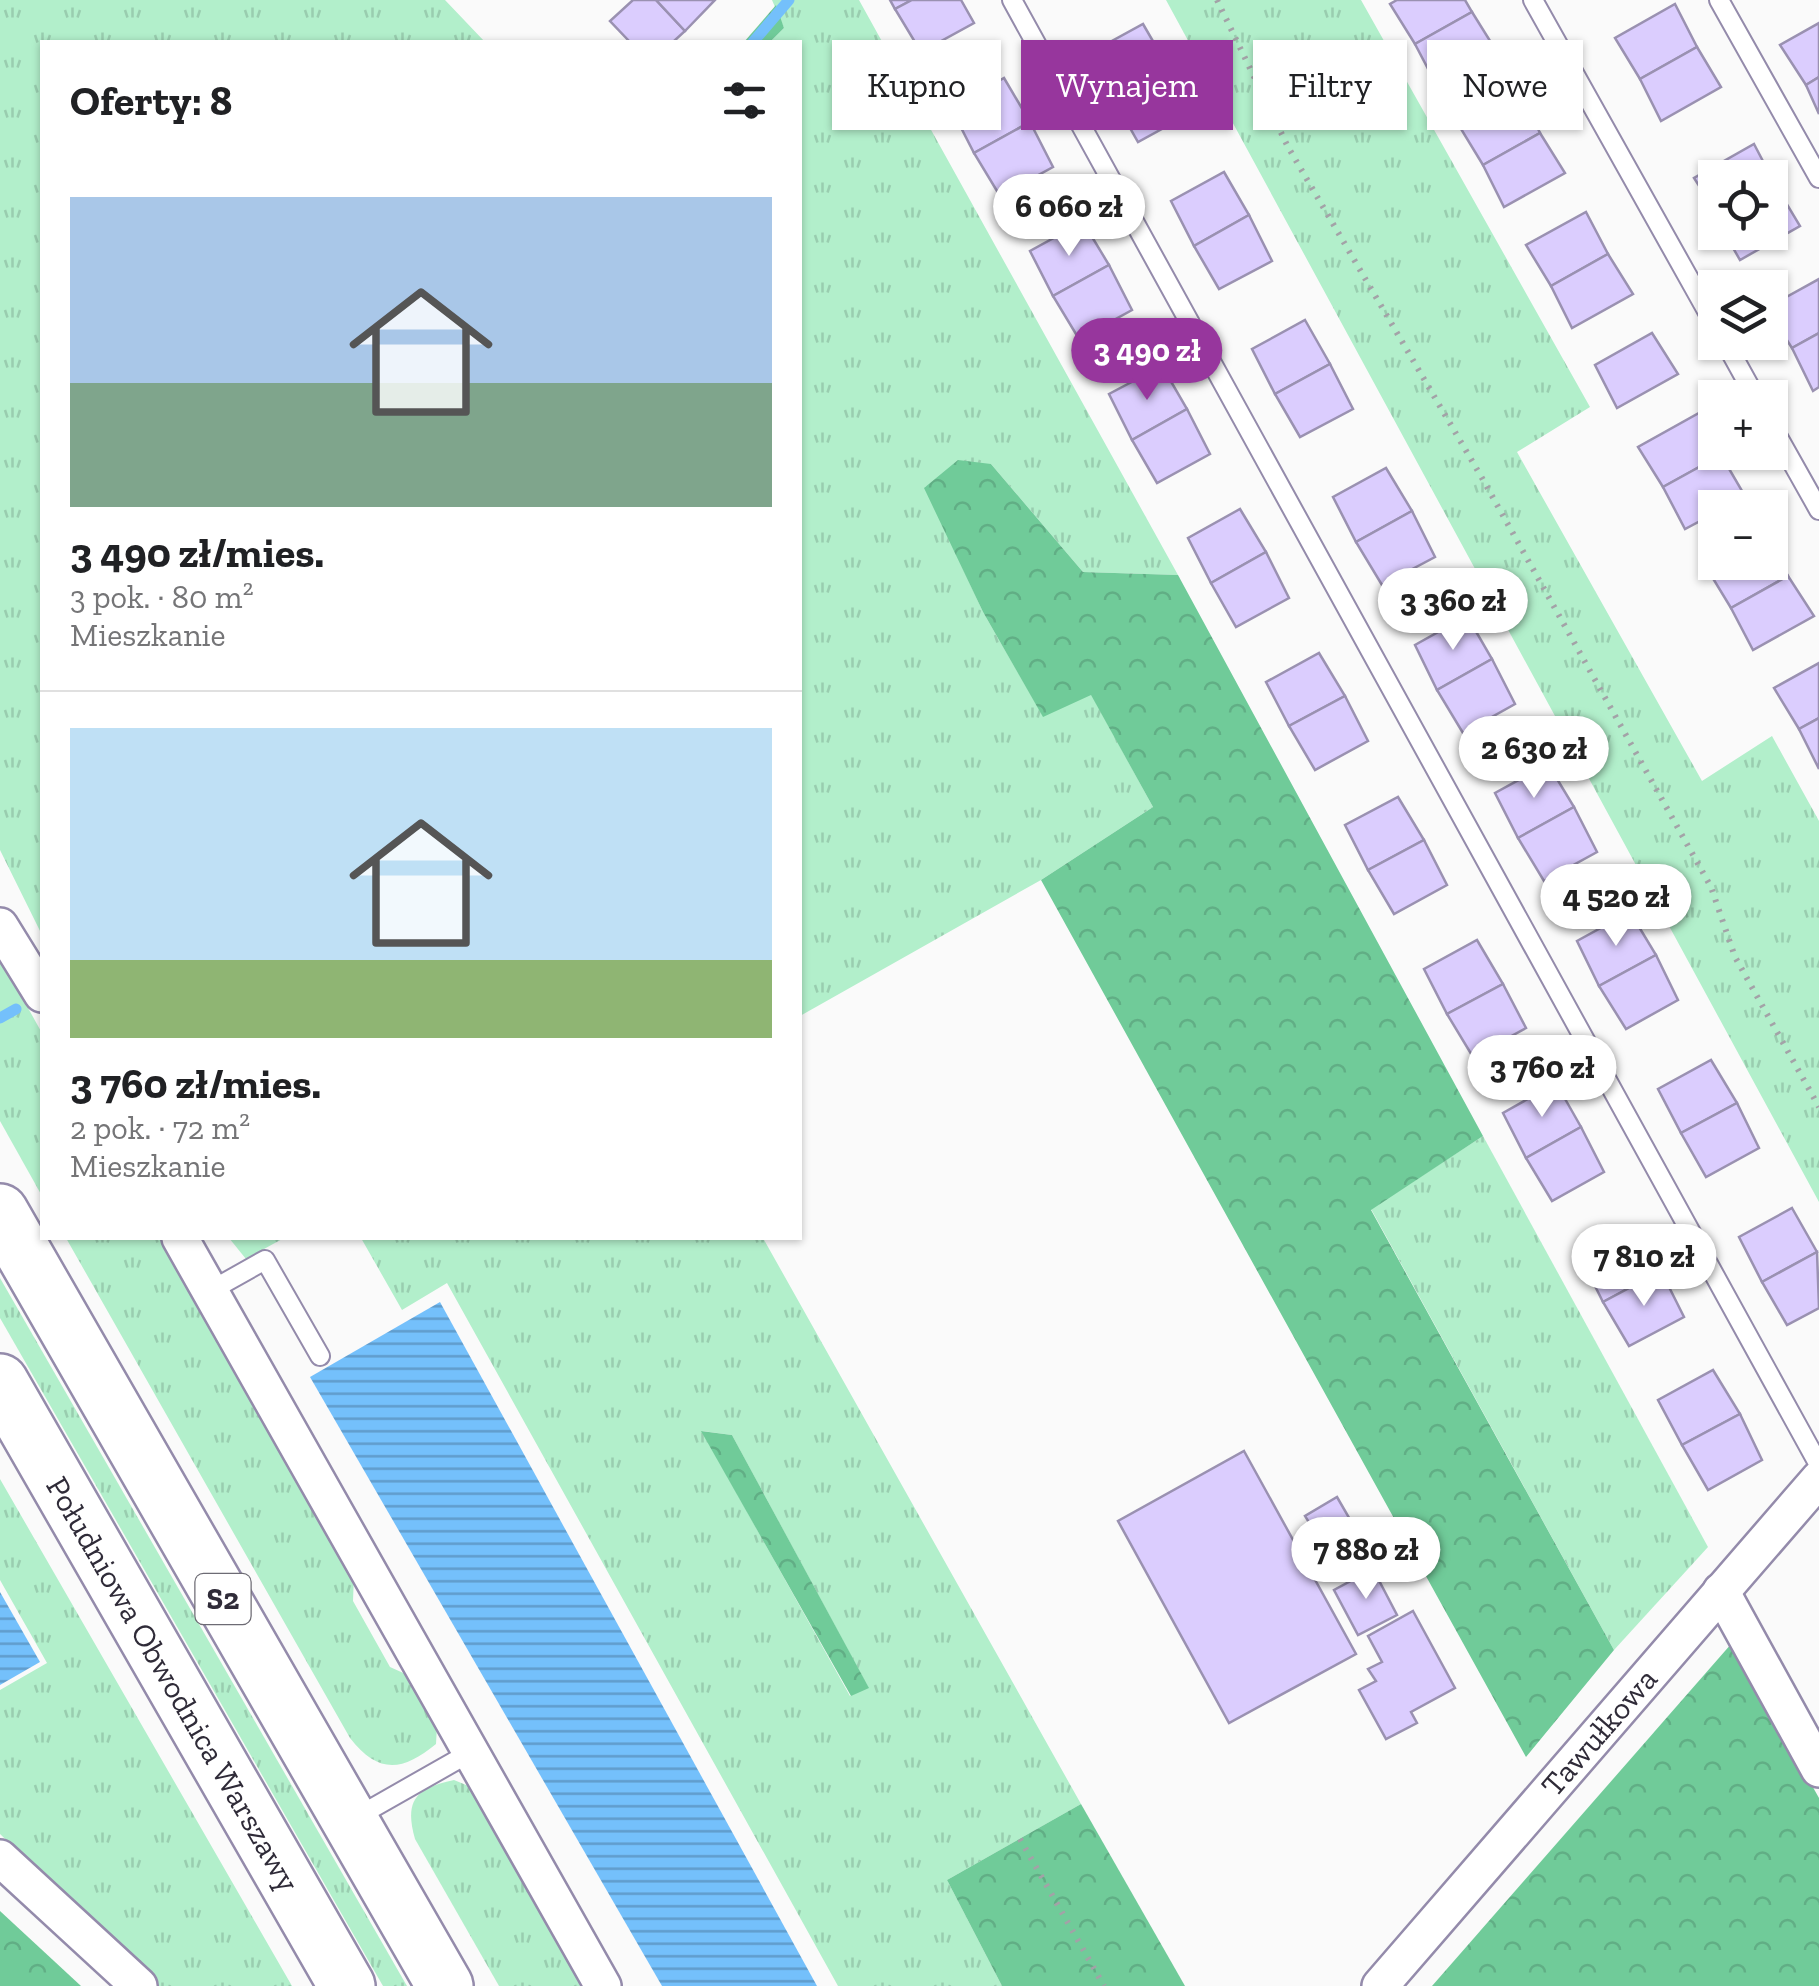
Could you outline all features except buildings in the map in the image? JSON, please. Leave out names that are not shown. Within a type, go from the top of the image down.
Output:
[{"type":"highway","name":"S2","points":[[0,1212],[445,1986]]},
{"type":"highway","name":"Południowa Obwodnica Warszawy","points":[[0,1382],[347,1986]]},
{"type":"street","points":[[0,926],[40,991]]},
{"type":"street","points":[[181,1240],[604,1986]]},
{"type":"street","name":"Tawułkowa","points":[[1380,1986],[1819,1479]]},
{"type":"street","points":[[1721,1591],[1819,1769]]},
{"type":"street","points":[[0,1858],[139,1986]]},
{"type":"lane","points":[[1012,0],[1819,1464]]},
{"type":"lane","points":[[1533,0],[1698,295]]},
{"type":"lane","points":[[1718,0],[1819,178]]},
{"type":"lane","points":[[1788,454],[1819,510]]},
{"type":"lane","points":[[210,1291],[265,1260],[320,1356]]},
{"type":"lane","points":[[350,1821],[471,1752]]},
{"type":"path","points":[[1216,0],[1288,147],[1482,478],[1711,887],[1734,957],[1819,1107]]},
{"type":"path","points":[[1020,1839],[1104,1986]]},
{"type":"green space","points":[[0,0],[445,0],[483,40],[40,40],[40,931],[0,850]]},
{"type":"green space","points":[[772,0],[859,0],[881,40],[832,40],[832,130],[931,130],[1178,575],[1083,572],[991,464],[925,487],[983,612],[1043,716],[1091,694],[1153,807],[1041,880],[802,1015],[802,40],[772,40],[784,28]]},
{"type":"green space","points":[[1166,0],[1361,0],[1384,40],[1253,40],[1253,130],[1407,130],[1407,82],[1427,117],[1427,130],[1434,130],[1590,407],[1517,452],[1702,781],[1772,736],[1819,821],[1819,1202],[1233,123],[1233,40],[1188,40]]},
{"type":"green space","points":[[776,5],[784,28],[772,40],[746,40]]},
{"type":"green space","points":[[958,460],[991,464],[1083,572],[1178,575],[1483,1136],[1371,1210],[1614,1650],[1526,1757],[1041,880],[1153,807],[1091,695],[1043,717],[983,612],[924,488]]},
{"type":"green space","points":[[0,958],[40,1029],[40,1192],[0,1121]]},
{"type":"green space","points":[[1483,1136],[1708,1547],[1614,1650],[1371,1209]]},
{"type":"green space","points":[[67,1240],[161,1240],[354,1575],[353,1601],[390,1667],[410,1676],[437,1726],[436,1744],[401,1764],[370,1758],[350,1738]]},
{"type":"green space","points":[[231,1240],[280,1240],[246,1259]]},
{"type":"green space","points":[[362,1240],[764,1240],[1081,1804],[947,1880],[1002,1986],[838,1986],[447,1283],[402,1310]],"holes":[[[702,1431],[732,1435],[868,1687],[850,1696]]]},
{"type":"green space","points":[[0,1278],[407,1986],[383,1986],[0,1318]]},
{"type":"green space","points":[[701,1431],[732,1435],[869,1688],[851,1696]]},
{"type":"green space","points":[[0,1479],[292,1986],[157,1986],[0,1834],[0,1690],[47,1663],[0,1580]]},
{"type":"green space","points":[[1732,1643],[1819,1798],[1819,1986],[1432,1986]]},
{"type":"green space","points":[[454,1780],[471,1787],[585,1986],[499,1986],[415,1839],[412,1826],[416,1798],[430,1787]]},
{"type":"green space","points":[[1081,1804],[1185,1986],[1002,1986],[947,1880]]},
{"type":"green space","points":[[0,1911],[81,1986],[0,1986]]},
{"type":"water","points":[[440,1302],[817,1986],[662,1986],[310,1377]]},
{"type":"water","points":[[0,1592],[40,1662],[0,1685]]},
{"type":"waterway","points":[[755,40],[789,0]]},
{"type":"waterway","points":[[0,1018],[16,1009]]}]
